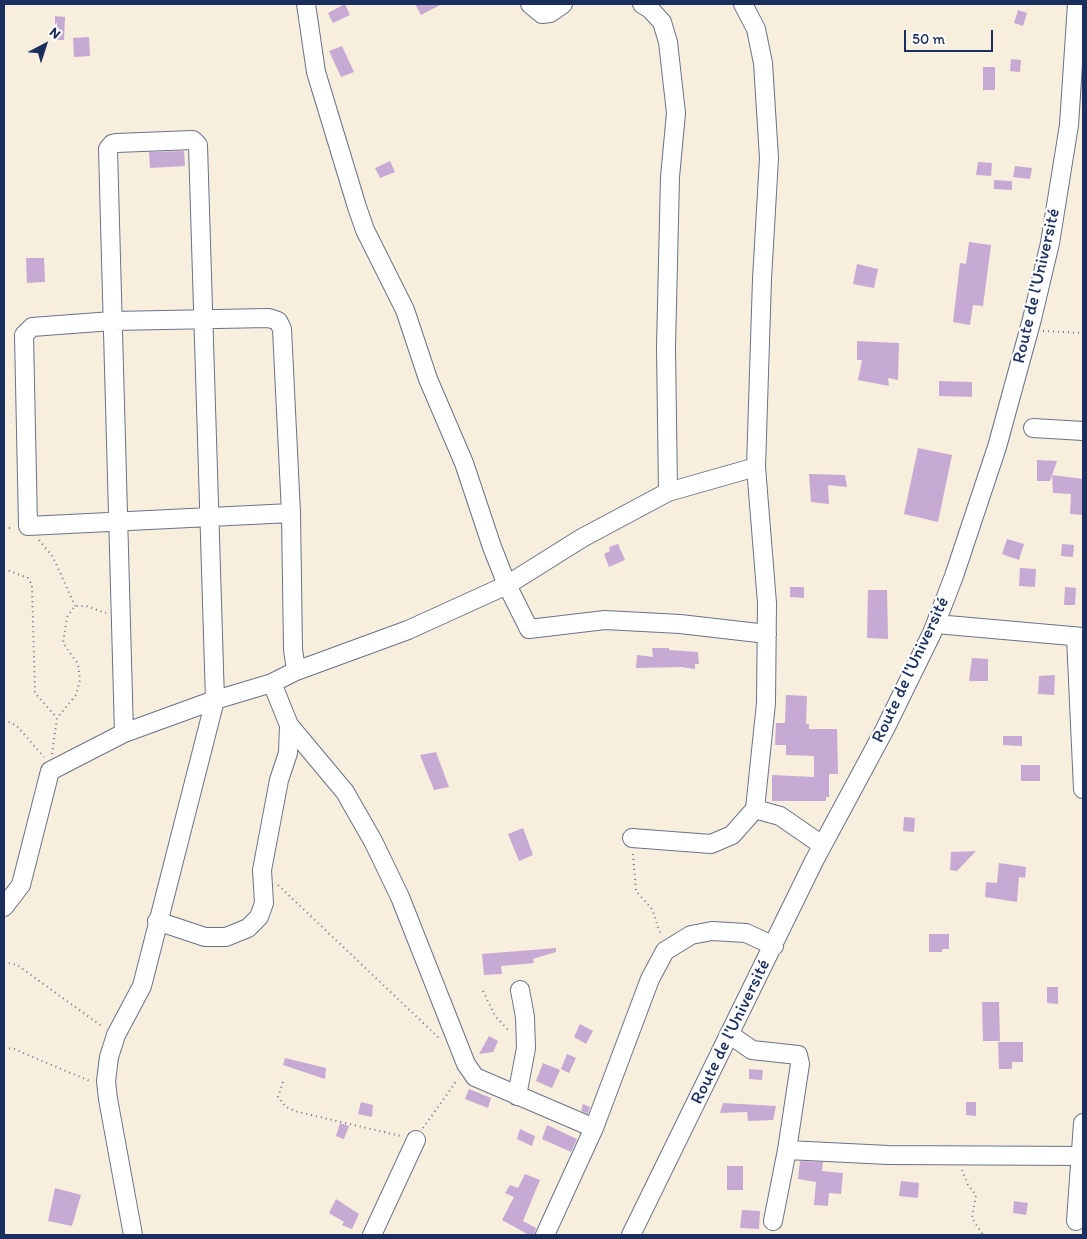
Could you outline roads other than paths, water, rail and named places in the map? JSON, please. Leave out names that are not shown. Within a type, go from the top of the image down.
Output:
[{"type":"street","points":[[306,4],[316,72],[365,230],[405,310],[428,379],[464,463],[492,547],[507,585],[529,629],[605,620],[680,624],[766,634]]},
{"type":"street","points":[[530,4],[542,14],[550,13],[563,4]]},
{"type":"street","points":[[642,4],[650,9],[662,22],[668,42],[676,113],[670,177],[666,347],[668,492]]},
{"type":"street","points":[[632,838],[711,844],[732,835],[755,809],[766,703],[767,603],[756,467],[762,279],[769,158],[763,63],[756,29],[743,4]]},
{"type":"street","points":[[756,29],[758,4]]},
{"type":"street","name":"Route de l'Université","points":[[631,1235],[822,845],[885,729],[936,624],[997,447],[1029,330],[1050,243],[1069,125],[1079,37],[1077,4]]},
{"type":"street","points":[[124,733],[120,521],[112,321],[108,149],[112,144],[116,143],[193,140],[198,145],[215,700],[157,921],[142,986],[116,1035],[108,1057],[107,1088],[134,1235]]},
{"type":"street","points":[[291,513],[209,515],[28,526],[24,441],[24,335],[32,327],[112,321],[269,318],[278,321],[282,329],[291,513],[293,648],[296,670]]},
{"type":"street","points":[[1033,428],[1083,431]]},
{"type":"street","points":[[4,907],[21,885],[51,768],[124,733],[215,700],[272,683],[296,670],[408,630],[507,585],[590,534],[668,492],[756,467]]},
{"type":"street","points":[[936,624],[1080,637],[1083,789]]},
{"type":"street","points":[[272,683],[289,725],[346,792],[373,841],[400,897],[466,1064],[475,1077],[594,1128]]},
{"type":"street","points":[[157,921],[206,937],[226,937],[238,934],[259,917],[264,903],[262,870],[280,780],[288,753],[289,725]]},
{"type":"street","points":[[755,809],[780,816],[822,845]]},
{"type":"street","points":[[544,1235],[594,1128],[650,979],[665,951],[691,935],[712,931],[746,933],[774,946]]},
{"type":"street","points":[[517,1096],[526,1048],[525,1017],[520,990]]},
{"type":"street","points":[[729,1034],[752,1050],[798,1055],[800,1064],[787,1150],[773,1221]]},
{"type":"street","points":[[1076,1221],[1083,1123]]},
{"type":"street","points":[[372,1235],[416,1140]]},
{"type":"street","points":[[787,1150],[888,1155],[1082,1156]]}]
